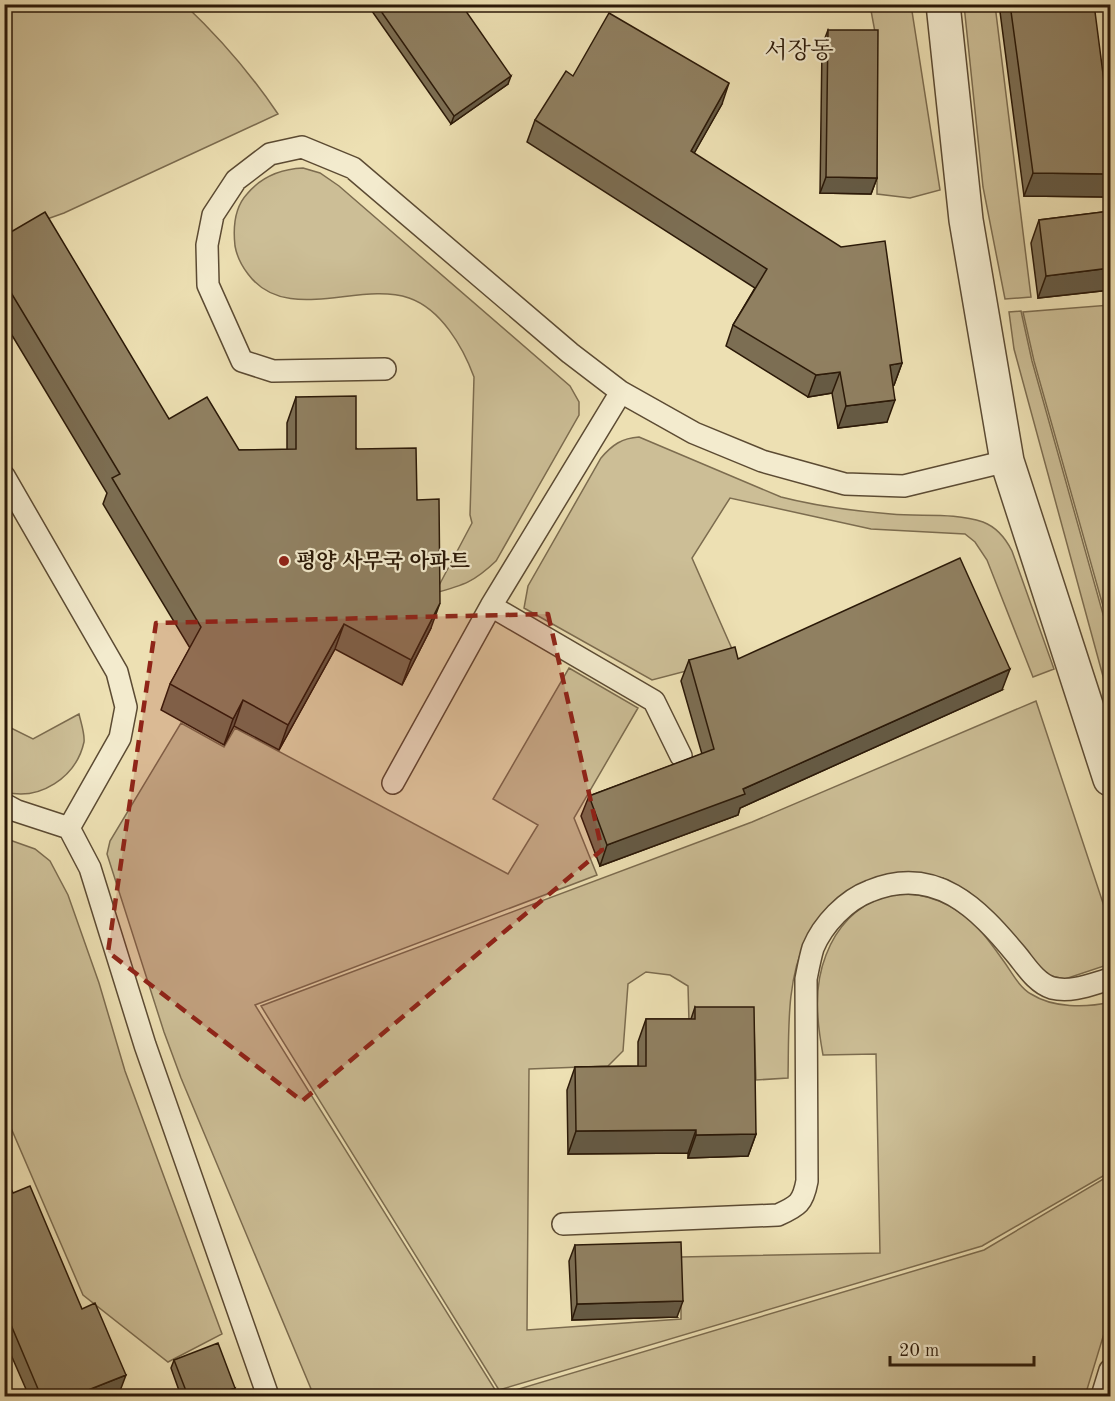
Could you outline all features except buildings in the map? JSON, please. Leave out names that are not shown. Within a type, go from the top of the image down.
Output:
[{"type":"street","points":[[943,4],[966,220],[1007,462],[1110,779]]},
{"type":"lane","points":[[385,369],[273,371],[242,361],[208,285],[207,245],[213,215],[236,180],[270,154],[302,147],[352,168],[543,332],[621,392],[694,433],[762,461],[845,484],[904,486],[1007,462]]},
{"type":"lane","points":[[393,783],[491,606],[621,392]]},
{"type":"lane","points":[[4,476],[117,672],[126,707],[120,738],[69,828]]},
{"type":"lane","points":[[491,606],[654,702],[681,756]]},
{"type":"lane","points":[[4,804],[17,811],[69,828],[90,868],[145,1045],[268,1396]]},
{"type":"lane","points":[[563,1224],[778,1215],[795,1207],[804,1196],[807,1181],[806,979],[813,948],[825,926],[863,893],[884,885],[913,881],[938,887],[967,903],[993,927],[1037,980],[1053,988],[1076,989],[1110,979]]},
{"type":"lane","points":[[1102,1396],[1110,1370]]},
{"type":"highlighted area","points":[[548,614],[602,850],[302,1101],[108,952],[156,623]]},
{"type":"shaded area","points":[[4,5],[185,5],[234,57],[278,114],[64,213],[5,234]]},
{"type":"shaded area","points":[[870,5],[911,5],[940,190],[910,198],[877,194],[877,43]]},
{"type":"shaded area","points":[[964,5],[995,5],[1031,297],[1005,299],[983,187]]},
{"type":"shaded area","points":[[303,168],[320,173],[339,186],[570,386],[579,402],[579,415],[496,561],[481,574],[461,585],[435,593],[472,523],[470,515],[474,377],[464,354],[449,330],[421,303],[389,294],[302,300],[282,297],[264,289],[248,274],[238,257],[234,232],[237,211],[243,199],[266,178],[287,170]]},
{"type":"shaded area","points":[[1110,305],[1110,631],[1034,361],[1023,312]]},
{"type":"shaded area","points":[[1021,311],[1032,361],[1110,639],[1110,702],[1014,349],[1009,312]]},
{"type":"shaded area","points":[[639,437],[781,497],[849,510],[960,517],[988,524],[1000,534],[1012,551],[1054,669],[1033,677],[987,560],[975,542],[965,534],[871,529],[730,498],[692,558],[736,658],[652,680],[524,608],[528,586],[601,458],[618,443]]},
{"type":"shaded area","points":[[569,668],[638,708],[574,818],[597,875],[255,1005],[499,1396],[314,1396],[181,1078],[164,1032],[107,854],[110,841],[181,723],[224,747],[235,728],[508,874],[538,825],[493,799]]},
{"type":"shaded area","points":[[1036,701],[1107,915],[1104,966],[1065,979],[1051,976],[1036,966],[992,912],[969,892],[943,878],[916,873],[806,940],[795,972],[792,990],[788,1078],[756,1080],[754,1024],[689,1022],[688,986],[670,975],[646,972],[628,984],[623,1051],[608,1066],[529,1069],[527,1330],[681,1319],[681,1257],[880,1253],[876,1054],[823,1055],[817,1005],[822,967],[836,935],[864,906],[881,898],[899,894],[919,895],[939,901],[959,912],[984,935],[1023,988],[1040,999],[1070,1005],[1110,1002],[1110,1172],[982,1246],[499,1390],[261,1006],[752,822]]},
{"type":"shaded area","points":[[79,714],[84,742],[80,755],[64,776],[43,790],[18,794],[5,792],[5,725],[33,739]]},
{"type":"shaded area","points":[[4,838],[35,849],[50,861],[68,895],[99,983],[125,1071],[222,1334],[168,1362],[83,1295],[5,1114]]},
{"type":"shaded area","points":[[1110,1175],[1110,1314],[1085,1396],[505,1396],[502,1394],[984,1250]]},
{"type":"place","name":"평양 사무국 아파트","points":[[284,561]]},
{"type":"district","name":"서장동","points":[[799,50]]}]
